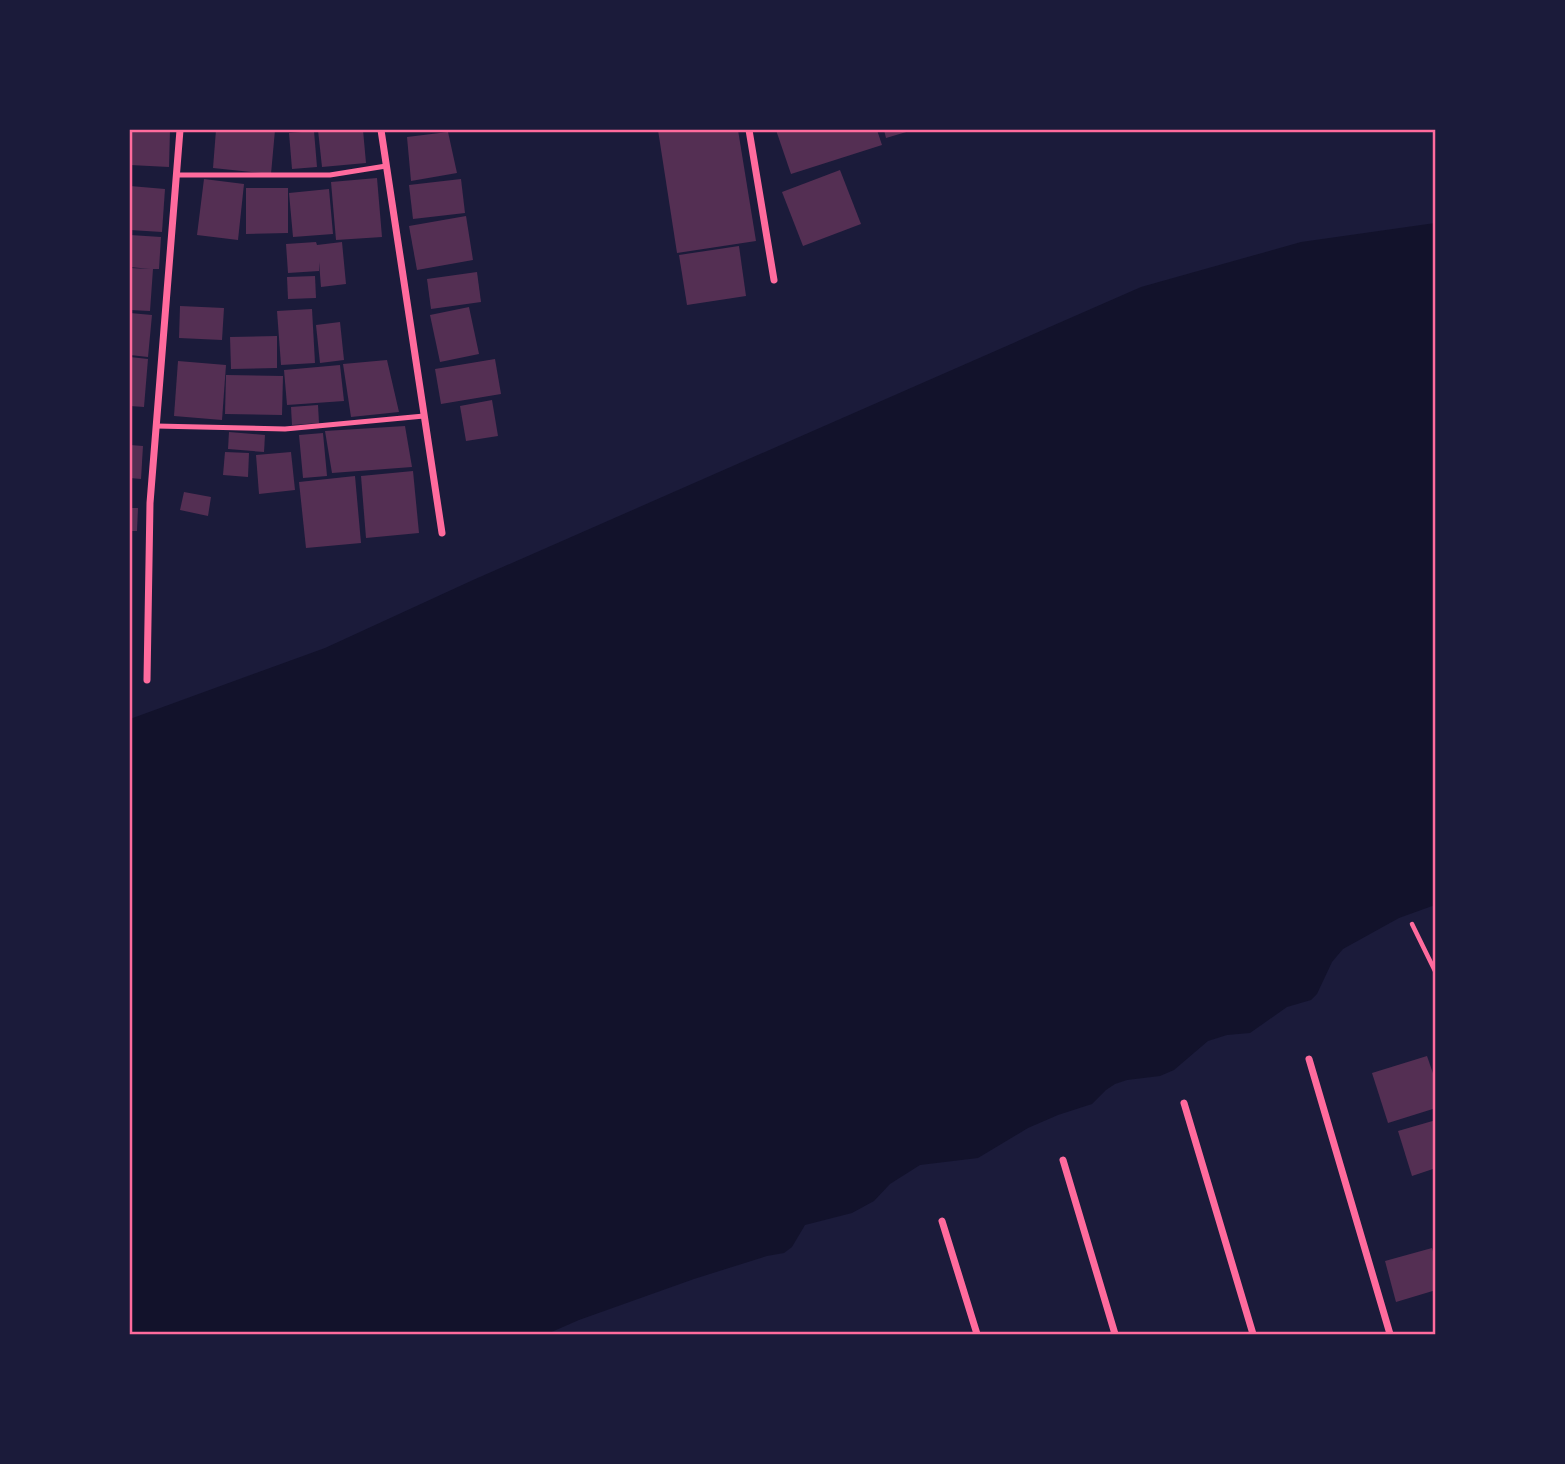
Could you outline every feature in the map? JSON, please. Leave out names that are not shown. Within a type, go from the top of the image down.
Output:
[{"type":"street","points":[[147,680],[148,533],[180,130]]},
{"type":"street","points":[[381,130],[442,533]]},
{"type":"street","points":[[750,130],[774,280]]},
{"type":"street","points":[[1309,1059],[1390,1335]]},
{"type":"street","points":[[1184,1103],[1253,1335]]},
{"type":"street","points":[[1063,1160],[1115,1335]]},
{"type":"street","points":[[942,1221],[977,1335]]},
{"type":"lane","points":[[177,175],[330,175],[386,166]]},
{"type":"lane","points":[[156,426],[285,429],[424,416]]},
{"type":"path","points":[[1412,924],[1436,973]]},
{"type":"shaded area","points":[[1435,223],[1435,905],[1399,918],[1343,949],[1332,962],[1317,994],[1311,1000],[1287,1007],[1250,1033],[1227,1035],[1208,1041],[1174,1070],[1160,1076],[1115,1084],[1092,1104],[1028,1128],[978,1158],[920,1165],[890,1184],[874,1201],[852,1213],[805,1225],[792,1247],[784,1253],[694,1279],[547,1334],[130,1334],[130,719],[325,648],[473,580],[1141,287],[1301,242]]},
{"type":"building","points":[[130,130],[170,130],[169,167],[130,165]]},
{"type":"building","points":[[216,130],[275,130],[271,174],[213,168]]},
{"type":"building","points":[[318,130],[363,130],[366,163],[322,167]]},
{"type":"building","points":[[658,130],[738,130],[756,241],[677,253]]},
{"type":"building","points":[[776,130],[877,130],[882,145],[791,174]]},
{"type":"building","points":[[884,130],[913,130],[886,138]]},
{"type":"building","points":[[314,131],[317,167],[292,169],[289,133]]},
{"type":"building","points":[[448,132],[457,173],[411,181],[407,137]]},
{"type":"building","points":[[840,170],[861,224],[803,246],[782,192]]},
{"type":"building","points":[[377,178],[382,237],[336,240],[331,182]]},
{"type":"building","points":[[204,179],[244,184],[238,240],[197,235]]},
{"type":"building","points":[[461,179],[465,213],[413,219],[409,185]]},
{"type":"building","points":[[130,186],[165,189],[162,232],[130,230]]},
{"type":"building","points":[[246,188],[288,188],[288,233],[246,234]]},
{"type":"building","points":[[329,189],[333,234],[293,237],[289,193]]},
{"type":"building","points":[[466,216],[473,260],[417,270],[409,226]]},
{"type":"building","points":[[130,235],[161,237],[159,269],[153,269],[150,311],[130,310],[130,268],[150,269],[130,267]]},
{"type":"building","points":[[316,242],[317,245],[342,242],[346,284],[321,287],[319,262],[319,271],[288,273],[286,244]]},
{"type":"building","points":[[739,246],[746,296],[687,305],[679,255]]},
{"type":"building","points":[[477,272],[481,302],[431,309],[427,279]]},
{"type":"building","points":[[315,276],[316,298],[288,299],[287,277]]},
{"type":"building","points":[[180,306],[224,308],[222,340],[179,338]]},
{"type":"building","points":[[469,307],[479,354],[440,362],[430,315]]},
{"type":"building","points":[[312,309],[315,363],[281,365],[277,311]]},
{"type":"building","points":[[130,313],[152,315],[148,357],[130,355]]},
{"type":"building","points":[[340,322],[344,360],[320,363],[316,325]]},
{"type":"building","points":[[277,336],[277,368],[231,369],[230,337]]},
{"type":"building","points":[[130,357],[148,359],[144,407],[130,406]]},
{"type":"building","points":[[495,359],[501,394],[441,404],[435,369]]},
{"type":"building","points":[[387,360],[399,412],[351,417],[343,364]]},
{"type":"building","points":[[178,361],[226,365],[222,420],[174,416]]},
{"type":"building","points":[[340,365],[344,401],[287,405],[284,370]]},
{"type":"building","points":[[226,375],[283,376],[282,415],[225,414]]},
{"type":"building","points":[[492,400],[498,436],[466,441],[460,406]]},
{"type":"building","points":[[318,405],[319,423],[292,425],[291,407]]},
{"type":"building","points":[[405,426],[412,467],[332,473],[325,431]]},
{"type":"building","points":[[229,432],[265,435],[264,452],[228,449]]},
{"type":"building","points":[[323,433],[327,476],[303,478],[299,435]]},
{"type":"building","points":[[130,445],[143,446],[141,479],[130,478]]},
{"type":"building","points":[[225,452],[249,453],[248,477],[223,475]]},
{"type":"building","points":[[291,452],[295,490],[259,494],[256,455]]},
{"type":"building","points":[[413,471],[419,533],[366,538],[361,476]]},
{"type":"building","points":[[355,476],[361,543],[306,548],[299,482]]},
{"type":"building","points":[[184,492],[211,497],[208,516],[180,510]]},
{"type":"building","points":[[130,508],[138,508],[137,531],[130,531]]},
{"type":"building","points":[[1427,1056],[1436,1082],[1436,1108],[1388,1123],[1372,1073]]},
{"type":"building","points":[[1436,1120],[1436,1168],[1412,1176],[1398,1131]]},
{"type":"building","points":[[1432,1248],[1436,1261],[1436,1290],[1396,1302],[1385,1261]]}]
